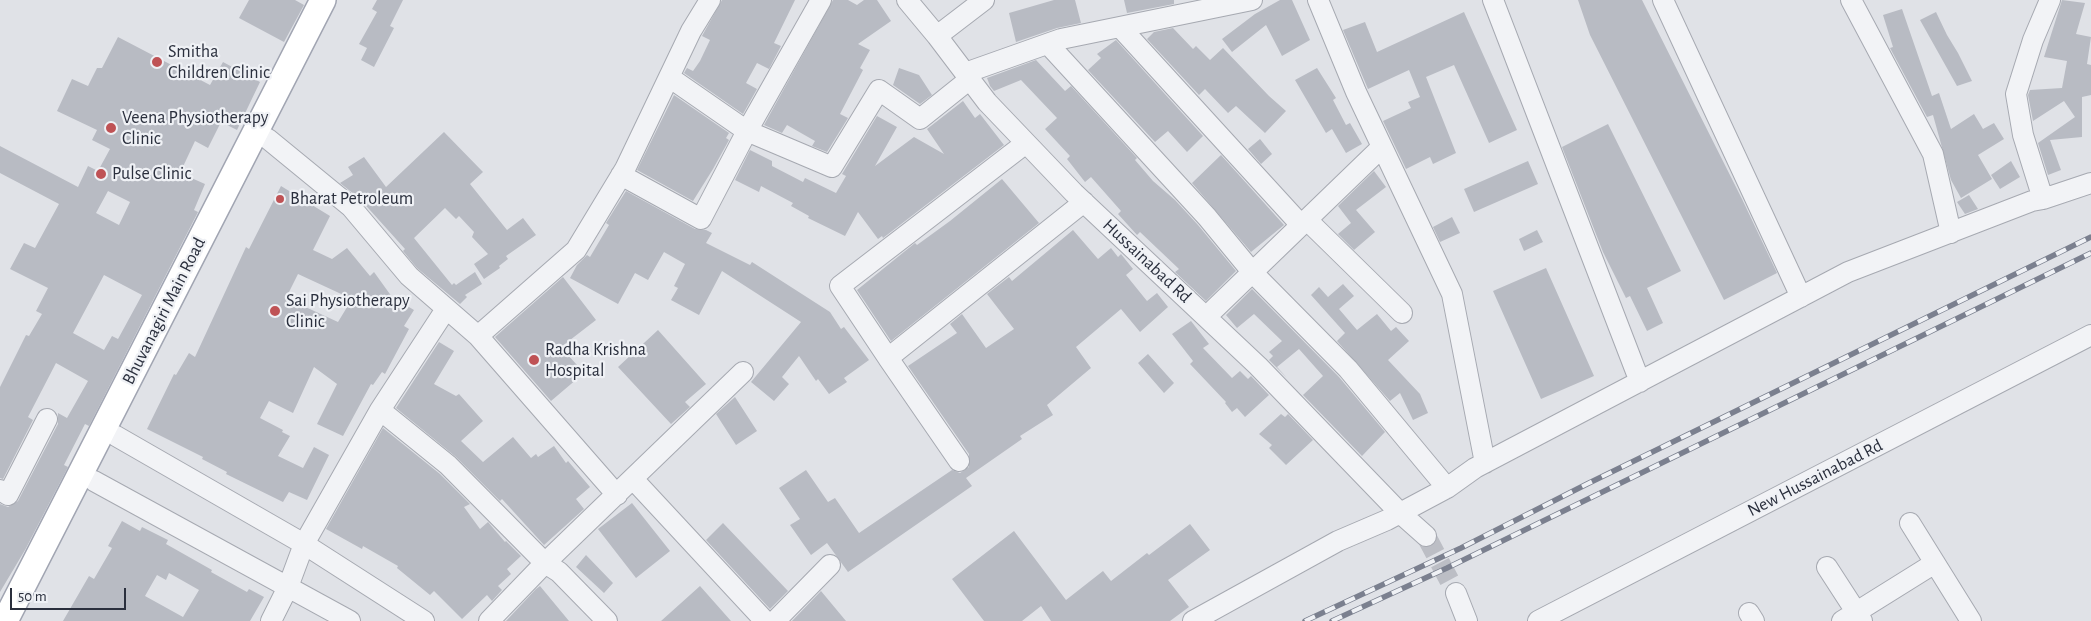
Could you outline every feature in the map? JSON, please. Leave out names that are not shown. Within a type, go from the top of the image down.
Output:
[{"type":"main road","name":"Bhuvanagiri Main Road","points":[[5,621],[322,0]]},
{"type":"main road","name":"Bhuvanagiri Main Road","points":[[22,621],[338,0]]},
{"type":"street","points":[[478,336],[576,250],[621,175],[691,31],[710,0]]},
{"type":"street","points":[[621,175],[701,219],[747,131],[821,0]]},
{"type":"street","name":"Hussainabad Rd","points":[[906,0],[937,36],[986,102],[1084,202],[1258,366],[1399,512]]},
{"type":"street","points":[[937,36],[984,0]]},
{"type":"street","points":[[669,77],[747,131],[832,168],[879,90],[920,119],[967,76],[1048,44],[1252,0]]},
{"type":"street","points":[[1318,0],[1382,147],[1452,294],[1485,463]]},
{"type":"street","points":[[1492,0],[1640,382]]},
{"type":"street","points":[[1663,0],[1801,297]]},
{"type":"street","points":[[1851,0],[1934,154],[1951,233]]},
{"type":"street","points":[[2043,199],[2023,135],[2016,94],[2033,40],[2050,0]]},
{"type":"street","points":[[1120,27],[1304,223],[1402,313]]},
{"type":"street","points":[[1048,44],[1206,218],[1253,273],[1348,369],[1447,488]]},
{"type":"street","points":[[268,139],[351,207],[409,276],[478,336],[617,495]]},
{"type":"street","points":[[958,461],[840,286],[1026,143]]},
{"type":"street","points":[[1206,317],[1382,147]]},
{"type":"street","points":[[1193,621],[1338,541],[1447,488],[1485,463],[1848,272],[2032,201],[2091,183]]},
{"type":"street","points":[[888,358],[1084,202]]},
{"type":"street","points":[[271,621],[288,587],[304,544],[380,410],[446,309]]},
{"type":"street","name":"New Hussainabad Rd","points":[[1538,621],[2091,335]]},
{"type":"street","points":[[489,621],[544,563],[744,372]]},
{"type":"street","points":[[380,410],[448,465],[544,563],[559,572],[607,621]]},
{"type":"street","points":[[0,490],[8,495],[47,419]]},
{"type":"street","points":[[116,436],[304,544],[424,621]]},
{"type":"street","points":[[633,479],[765,621]]},
{"type":"street","points":[[94,481],[350,621]]},
{"type":"street","points":[[1399,512],[1426,536]]},
{"type":"street","points":[[1910,523],[1971,621]]},
{"type":"street","points":[[1827,567],[1853,618],[1935,563]]},
{"type":"street","points":[[775,621],[830,566]]},
{"type":"street","points":[[1456,593],[1467,621]]},
{"type":"building","points":[[249,0],[295,0],[304,5],[284,42],[239,18]]},
{"type":"building","points":[[377,0],[403,0],[390,26],[394,28],[374,67],[361,60],[367,48],[359,44],[377,12],[372,9]]},
{"type":"building","points":[[722,0],[795,0],[774,43],[781,46],[769,69],[757,63],[746,83],[757,89],[743,114],[684,73],[687,68],[693,71],[700,61],[710,40],[702,36]]},
{"type":"building","points":[[833,0],[848,0],[857,5],[864,0],[877,0],[891,21],[858,44],[870,50],[860,68],[863,70],[840,114],[848,118],[827,152],[812,146],[815,141],[787,125],[782,133],[764,125]]},
{"type":"building","points":[[1054,0],[1075,0],[1081,23],[1057,28],[1016,42],[1009,13]]},
{"type":"building","points":[[1124,0],[1174,0],[1174,4],[1127,13]]},
{"type":"building","points":[[1280,0],[1292,0],[1310,40],[1282,56],[1266,25],[1232,52],[1222,39],[1255,14]]},
{"type":"building","points":[[1578,0],[1642,0],[1777,273],[1724,300],[1590,35]]},
{"type":"building","points":[[2062,0],[2085,3],[2076,34],[2091,37],[2087,64],[2091,65],[2091,95],[2082,97],[2082,137],[2050,140],[2061,170],[2048,175],[2038,143],[2075,117],[2064,101],[2033,121],[2028,95],[2030,90],[2062,88],[2067,61],[2044,57]]},
{"type":"building","points":[[1902,9],[1932,96],[1939,93],[1951,129],[1974,114],[1983,129],[1994,123],[2004,139],[1978,155],[1992,179],[1961,198],[1951,180],[1933,115],[1927,117],[1890,48],[1893,47],[1883,15]]},
{"type":"building","points":[[1464,12],[1517,130],[1489,143],[1454,65],[1426,77],[1456,153],[1433,164],[1430,157],[1406,169],[1383,121],[1411,108],[1408,102],[1420,97],[1409,70],[1368,89],[1343,30],[1365,22],[1377,52]]},
{"type":"building","points":[[1936,12],[1972,81],[1957,86],[1920,20]]},
{"type":"building","points":[[1173,28],[1193,49],[1196,46],[1210,60],[1223,48],[1286,111],[1265,133],[1236,106],[1228,113],[1205,89],[1199,95],[1147,39],[1154,32]]},
{"type":"building","points":[[118,37],[210,85],[223,62],[260,82],[237,130],[221,122],[208,148],[195,141],[180,173],[205,184],[194,210],[198,212],[89,426],[85,424],[64,465],[68,467],[25,550],[0,592],[0,504],[8,507],[18,501],[58,424],[58,413],[67,418],[88,381],[56,363],[28,417],[33,420],[3,479],[0,478],[0,387],[26,335],[29,336],[42,314],[36,311],[48,288],[10,269],[24,243],[35,248],[59,204],[0,173],[0,146],[78,187],[88,166],[98,171],[110,149],[92,140],[97,130],[57,111],[72,79],[88,86],[97,68],[102,68]],"holes":[[[108,191],[130,202],[119,225],[96,213]],[[104,275],[142,295],[118,339],[112,336],[104,350],[73,333]]]},
{"type":"building","points":[[1116,40],[1203,136],[1187,152],[1168,131],[1155,142],[1088,70],[1101,58],[1097,54]]},
{"type":"building","points":[[1036,60],[1065,91],[1071,86],[1137,158],[1135,160],[1153,181],[1175,200],[1198,225],[1236,271],[1206,301],[1175,272],[1179,269],[1140,232],[1137,235],[1118,214],[1121,211],[1091,177],[1085,182],[1067,159],[1070,156],[1045,129],[1057,118],[1021,80],[994,91],[990,86],[987,78]]},
{"type":"building","points":[[899,68],[919,75],[932,95],[920,104],[893,85]]},
{"type":"building","points":[[1317,68],[1336,98],[1333,100],[1346,125],[1350,123],[1362,144],[1346,153],[1332,129],[1326,133],[1295,80]]},
{"type":"building","points":[[674,95],[729,133],[726,138],[729,140],[693,201],[637,170]]},
{"type":"building","points":[[963,101],[975,118],[980,114],[1004,145],[883,238],[882,236],[878,239],[858,212],[845,236],[808,218],[809,216],[791,206],[793,203],[761,186],[759,192],[735,180],[750,150],[772,161],[772,166],[803,182],[805,178],[836,193],[846,176],[842,174],[877,116],[897,127],[875,166],[914,137],[944,154],[927,129]]},
{"type":"building","points":[[1608,124],[1681,271],[1647,288],[1663,323],[1647,331],[1630,296],[1626,298],[1603,252],[1562,147]]},
{"type":"building","points":[[444,132],[483,172],[470,184],[507,230],[523,218],[536,235],[506,256],[508,259],[499,266],[500,268],[484,279],[474,264],[488,254],[472,237],[474,232],[459,216],[456,219],[445,208],[414,238],[452,285],[454,283],[456,285],[475,272],[482,284],[465,295],[467,297],[460,304],[417,268],[403,251],[405,249],[360,199],[340,183],[353,175],[348,167],[364,157],[386,187]]},
{"type":"building","points":[[1260,139],[1272,154],[1261,164],[1248,149]]},
{"type":"building","points":[[1221,155],[1284,225],[1251,252],[1192,183]]},
{"type":"building","points":[[1528,161],[1538,184],[1474,212],[1464,189]]},
{"type":"building","points":[[2011,161],[2020,177],[2000,189],[1991,175]]},
{"type":"building","points":[[1374,171],[1386,187],[1356,210],[1375,232],[1354,250],[1338,234],[1351,223],[1338,206]]},
{"type":"building","points":[[1002,179],[1039,223],[891,341],[857,290],[915,243],[917,245],[950,221]]},
{"type":"building","points":[[281,186],[330,216],[313,250],[332,259],[347,248],[370,276],[374,272],[392,297],[414,310],[404,326],[409,329],[385,374],[382,372],[373,385],[371,384],[343,436],[317,424],[337,384],[314,367],[293,413],[269,401],[260,418],[283,430],[282,432],[290,436],[278,456],[303,468],[314,447],[329,455],[307,500],[289,492],[283,502],[226,474],[227,472],[202,459],[203,457],[147,429],[174,374],[176,375],[189,353],[195,357],[246,247],[249,249]],"holes":[[[298,274],[352,299],[338,322],[286,298]]]},
{"type":"building","points":[[626,191],[695,229],[706,230],[712,233],[706,243],[750,265],[752,262],[830,312],[841,329],[844,327],[869,360],[844,378],[847,382],[829,394],[818,379],[816,381],[799,356],[782,377],[789,384],[774,401],[751,382],[801,322],[722,271],[699,315],[671,300],[678,288],[674,286],[685,264],[664,252],[648,280],[635,273],[618,304],[570,278],[577,265],[587,255],[590,257],[609,225],[606,223]]},
{"type":"building","points":[[1969,195],[1978,209],[1965,214],[1957,202]]},
{"type":"building","points":[[1452,217],[1460,233],[1440,242],[1433,227]]},
{"type":"building","points":[[1073,230],[1098,259],[1111,248],[1118,257],[1121,254],[1133,269],[1126,275],[1147,301],[1157,293],[1168,307],[1140,332],[1121,309],[1076,347],[1091,368],[1047,405],[1053,415],[1020,436],[1022,439],[966,478],[972,486],[848,572],[827,543],[811,555],[790,525],[800,519],[779,488],[806,470],[828,502],[835,498],[859,533],[952,470],[960,473],[969,467],[969,454],[908,366],[957,333],[950,324],[962,314],[986,348],[1014,329],[987,294],[1009,277],[1012,281]]},
{"type":"building","points":[[1537,230],[1543,242],[1524,251],[1519,239]]},
{"type":"building","points":[[1546,268],[1594,376],[1541,399],[1493,291]]},
{"type":"building","points":[[563,277],[596,320],[561,347],[584,373],[551,401],[495,337]]},
{"type":"building","points":[[1343,284],[1354,296],[1339,309],[1357,330],[1377,314],[1391,331],[1396,327],[1409,341],[1388,360],[1420,394],[1428,413],[1413,420],[1400,393],[1390,401],[1337,341],[1345,333],[1311,295],[1319,287],[1328,297]]},
{"type":"building","points":[[1252,289],[1339,377],[1385,432],[1362,456],[1303,395],[1323,376],[1299,349],[1277,367],[1287,378],[1269,360],[1273,356],[1269,352],[1282,341],[1254,314],[1237,328],[1226,315]]},
{"type":"building","points":[[1191,321],[1209,344],[1203,348],[1232,378],[1240,371],[1248,379],[1251,376],[1269,395],[1245,417],[1237,408],[1232,412],[1226,402],[1190,364],[1193,361],[1172,334]]},
{"type":"building","points":[[658,330],[706,384],[685,402],[690,407],[671,424],[618,367]]},
{"type":"building","points":[[439,342],[454,351],[434,384],[456,396],[459,394],[483,421],[461,441],[483,462],[513,437],[531,458],[536,454],[538,457],[554,446],[566,463],[568,461],[590,487],[576,499],[584,509],[544,545],[502,499],[500,501],[456,457],[396,408]]},
{"type":"building","points":[[1148,354],[1174,383],[1164,393],[1138,363]]},
{"type":"building","points":[[735,397],[757,431],[736,445],[716,414]]},
{"type":"building","points":[[1281,414],[1285,417],[1288,414],[1313,440],[1286,465],[1269,448],[1272,445],[1259,434]]},
{"type":"building","points":[[383,428],[440,474],[470,504],[464,507],[480,529],[488,522],[505,542],[521,556],[507,569],[511,574],[498,586],[502,590],[492,601],[487,595],[462,619],[434,591],[430,595],[397,568],[398,566],[363,546],[362,549],[326,529]]},
{"type":"building","points":[[632,503],[670,551],[636,578],[598,529]]},
{"type":"building","points":[[122,521],[140,531],[142,527],[168,540],[166,544],[212,570],[211,572],[247,592],[249,589],[264,597],[250,621],[63,621],[89,576],[94,579],[112,548],[108,546]],"holes":[[[169,573],[199,590],[183,617],[145,596],[157,575],[166,580]]]},
{"type":"building","points":[[723,523],[788,591],[770,609],[706,540]]},
{"type":"building","points":[[1190,524],[1210,550],[1168,580],[1189,607],[1170,621],[1051,621],[1041,606],[1022,621],[984,621],[952,579],[1014,531],[1066,600],[1103,571],[1111,581],[1147,553],[1149,555]]},
{"type":"building","points":[[586,555],[613,583],[604,593],[576,567]]},
{"type":"building","points":[[540,586],[569,621],[506,621],[536,589]]},
{"type":"building","points":[[700,586],[731,621],[661,621]]},
{"type":"building","points":[[821,591],[846,621],[792,621]]},
{"type":"tunnel","points":[[1426,536],[1456,593]]},
{"type":"railway","points":[[1305,621],[1461,548],[1587,484],[2091,237]]},
{"type":"railway","points":[[1332,621],[1447,568],[2091,253]]},
{"type":"place","name":"Smitha Children Clinic","points":[[157,62]]},
{"type":"place","name":"Veena Physiotherapy Clinic","points":[[111,128]]},
{"type":"place","name":"Pulse Clinic","points":[[101,174]]},
{"type":"place","name":"Bharat Petroleum","points":[[280,199]]},
{"type":"place","name":"Sai Physiotherapy Clinic","points":[[275,311]]},
{"type":"place","name":"Radha Krishna Hospital","points":[[534,360]]}]
